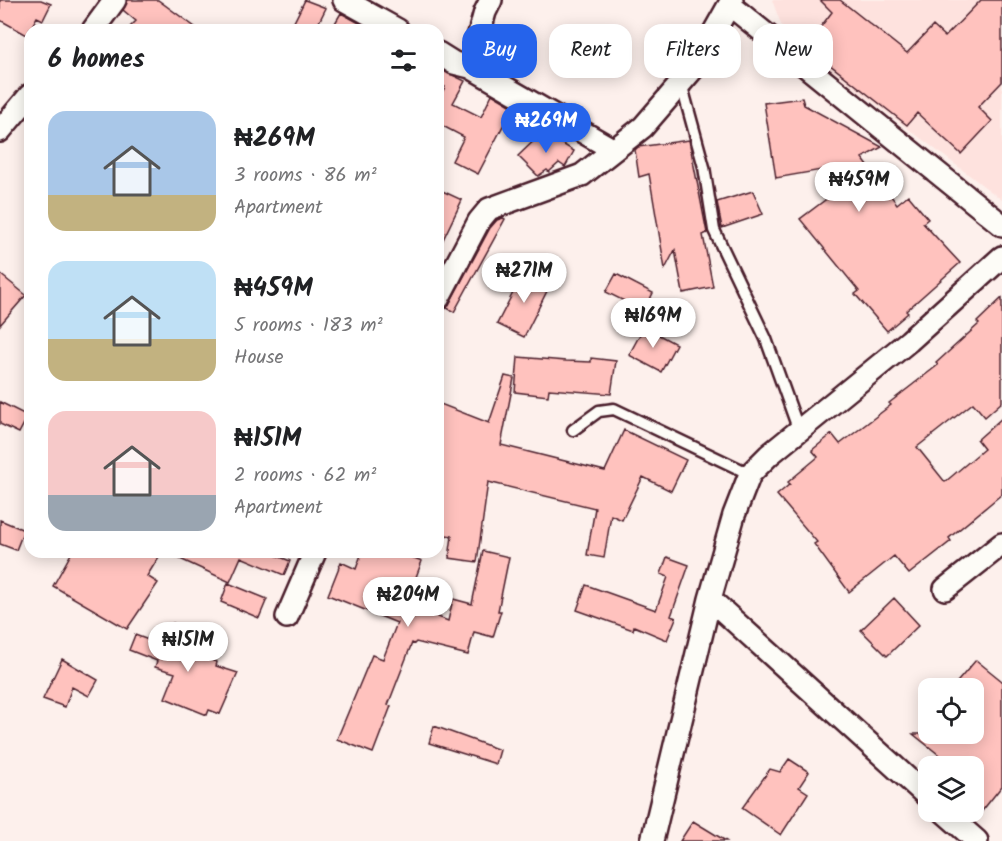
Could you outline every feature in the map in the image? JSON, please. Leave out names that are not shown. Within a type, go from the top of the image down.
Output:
[{"type":"street","points":[[97,24],[115,0]]},
{"type":"street","points":[[344,0],[387,24]]},
{"type":"street","points":[[482,24],[491,0]]},
{"type":"street","points":[[444,287],[478,221],[489,209],[582,175],[644,128],[693,69],[731,2],[1002,225]]},
{"type":"street","points":[[444,57],[462,65]]},
{"type":"street","points":[[489,78],[614,150]]},
{"type":"street","points":[[0,130],[24,102]]},
{"type":"street","points":[[652,841],[710,599],[734,515],[750,474],[909,341],[1002,257]]},
{"type":"street","points":[[945,589],[1002,544]]},
{"type":"street","points":[[287,616],[312,558]]},
{"type":"street","points":[[710,599],[918,788]]},
{"type":"street","points":[[956,822],[978,841]]},
{"type":"lane","points":[[681,83],[704,167],[714,230],[766,339],[799,431]]},
{"type":"lane","points":[[573,430],[598,411],[614,409],[750,474]]},
{"type":"shaded area","points":[[772,0],[1002,0],[1002,200],[833,71],[833,24],[781,24]]},
{"type":"building","points":[[0,0],[41,0],[51,4],[43,20],[37,17],[33,24],[24,24],[24,33],[0,20]]},
{"type":"building","points":[[128,0],[158,0],[191,24],[133,24],[136,21],[123,10]]},
{"type":"building","points":[[305,0],[326,8],[318,24],[293,24]]},
{"type":"building","points":[[820,0],[840,0],[907,53],[933,26],[945,37],[981,0],[1002,0],[1002,82],[978,107],[992,121],[961,154],[917,113],[907,125],[833,67],[833,24],[823,24],[832,12]]},
{"type":"building","points":[[341,13],[361,24],[335,24]]},
{"type":"building","points":[[444,71],[465,81],[453,103],[481,117],[492,94],[517,109],[509,124],[505,122],[478,174],[452,161],[464,137],[444,127]]},
{"type":"building","points":[[802,98],[804,105],[882,147],[862,158],[897,204],[908,195],[928,219],[923,223],[960,263],[887,331],[855,294],[859,291],[800,219],[833,194],[827,169],[776,178],[764,103]]},
{"type":"building","points":[[543,132],[574,151],[565,167],[559,163],[549,172],[547,170],[538,176],[518,156]]},
{"type":"building","points":[[689,140],[707,233],[703,235],[713,287],[683,293],[675,250],[665,269],[649,174],[639,177],[635,150],[638,147]]},
{"type":"building","points":[[753,191],[763,214],[722,228],[717,202]]},
{"type":"building","points":[[444,192],[462,200],[444,238]]},
{"type":"building","points":[[505,219],[454,312],[447,308],[490,228],[497,220]]},
{"type":"building","points":[[529,271],[551,283],[524,337],[497,324],[517,285],[520,287]]},
{"type":"building","points":[[0,274],[24,293],[24,297],[0,325]]},
{"type":"building","points":[[616,274],[653,293],[644,311],[606,292]]},
{"type":"building","points":[[1002,298],[1002,402],[985,417],[973,403],[917,447],[945,482],[984,449],[977,440],[1002,418],[1002,494],[949,538],[951,541],[909,574],[894,556],[849,592],[814,544],[817,542],[777,495],[790,484],[788,482],[818,457],[812,450],[832,434],[840,444],[891,405],[889,403],[938,365],[936,363],[979,324],[977,322]]},
{"type":"building","points":[[644,327],[676,344],[661,372],[629,355]]},
{"type":"building","points":[[518,357],[566,361],[591,362],[591,358],[616,361],[611,394],[549,389],[548,396],[515,392]]},
{"type":"building","points":[[505,376],[514,378],[501,445],[605,471],[624,430],[686,460],[671,491],[643,477],[622,520],[611,515],[604,558],[587,555],[595,508],[488,482],[477,562],[449,558],[452,536],[444,535],[444,405],[489,423]]},
{"type":"building","points":[[0,402],[24,414],[24,424],[19,433],[0,424]]},
{"type":"building","points":[[0,520],[24,530],[16,550],[0,544]]},
{"type":"building","points":[[483,551],[509,557],[498,611],[501,611],[493,637],[474,632],[468,655],[416,642],[412,643],[388,705],[391,706],[373,753],[337,739],[372,655],[383,659],[397,623],[328,595],[341,562],[356,569],[360,558],[414,558],[422,561],[406,604],[448,621],[453,599],[472,604]]},
{"type":"building","points":[[667,557],[689,565],[671,616],[676,618],[667,640],[634,626],[633,630],[577,610],[586,585],[656,610],[668,577],[661,574]]},
{"type":"building","points":[[69,558],[158,558],[147,576],[158,583],[127,629],[53,586]]},
{"type":"building","points":[[178,558],[241,558],[230,582]]},
{"type":"building","points":[[243,558],[283,558],[290,561],[284,575]]},
{"type":"building","points":[[228,583],[267,599],[259,618],[221,602]]},
{"type":"building","points":[[894,598],[919,625],[887,656],[861,630]]},
{"type":"building","points":[[173,623],[186,630],[177,650],[217,662],[216,666],[238,673],[220,714],[209,710],[207,715],[165,698],[175,673],[155,667],[157,661],[129,650],[135,635],[162,645]]},
{"type":"building","points":[[62,659],[98,680],[89,696],[72,687],[65,707],[43,699]]},
{"type":"building","points":[[976,660],[1002,681],[1002,786],[984,808],[984,756],[940,756],[926,744],[984,744],[984,678],[961,678]]},
{"type":"building","points":[[434,726],[500,750],[496,764],[429,743]]},
{"type":"building","points":[[789,759],[809,772],[799,787],[808,793],[781,835],[742,808],[770,769],[780,772]]},
{"type":"building","points":[[693,821],[726,841],[680,841]]}]
